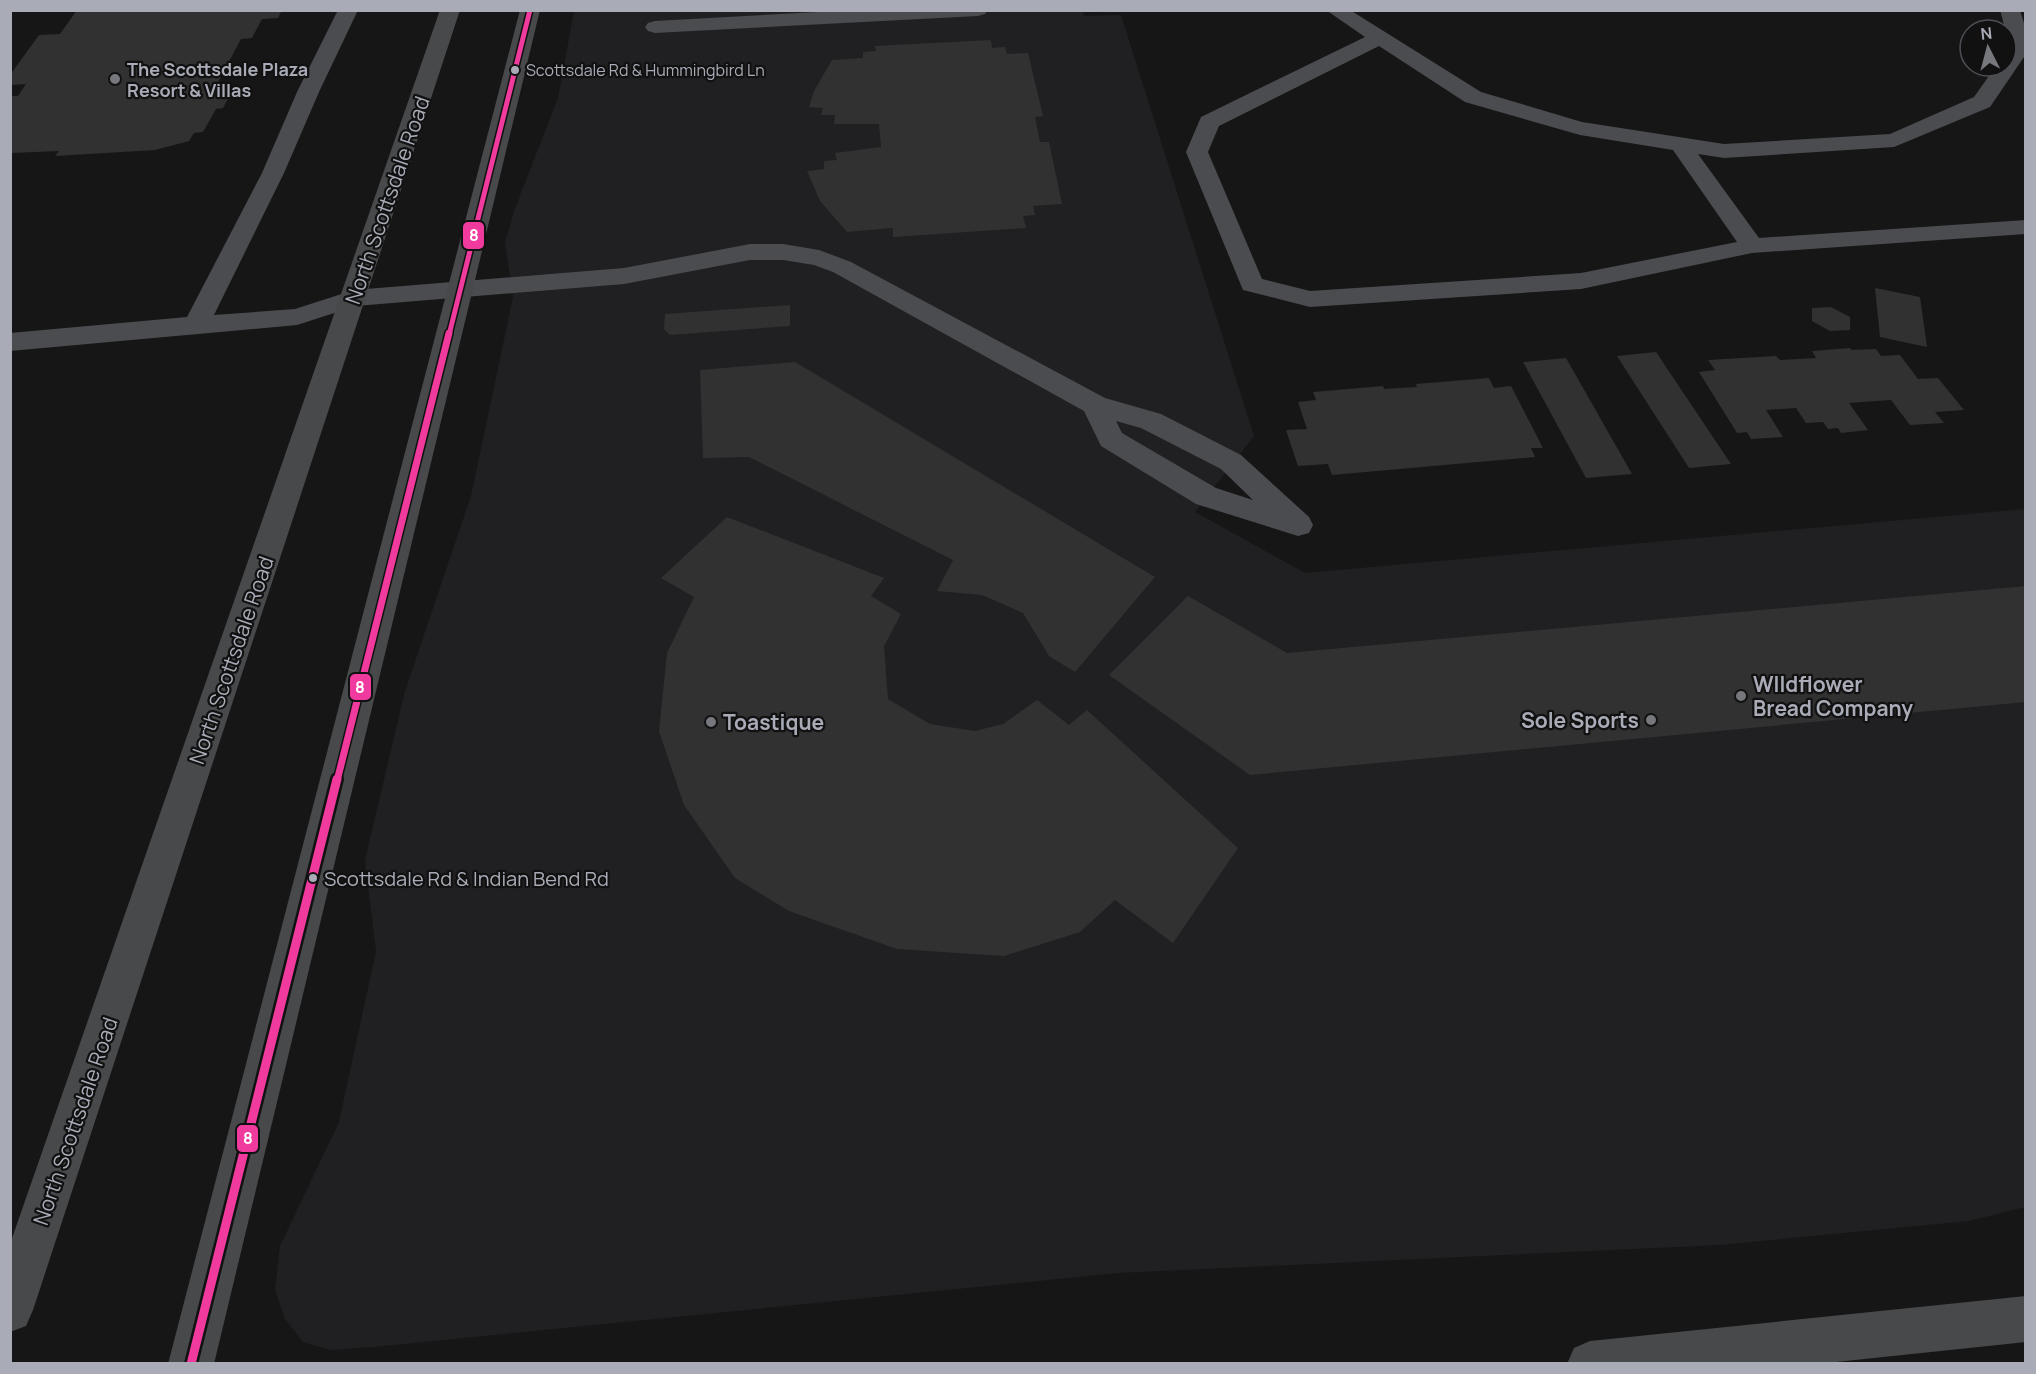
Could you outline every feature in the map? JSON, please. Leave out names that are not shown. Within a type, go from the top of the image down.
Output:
[{"type":"main road","name":"North Scottsdale Road","points":[[10,1310],[450,10]]},
{"type":"main road","points":[[191,1364],[530,10]]},
{"type":"main road","points":[[1590,1364],[2025,1319]]},
{"type":"lane","points":[[196,326],[273,173],[308,92],[348,10]]},
{"type":"lane","points":[[655,27],[978,10]]},
{"type":"lane","points":[[1335,10],[1473,97],[1580,128],[1724,151],[1894,140],[1982,102],[2020,47],[2010,10]]},
{"type":"lane","points":[[1380,38],[1209,122],[1197,152],[1252,284],[1310,299],[1581,281],[1752,246],[2025,227]]},
{"type":"lane","points":[[1680,144],[1752,246]]},
{"type":"lane","points":[[10,342],[297,317],[354,298],[630,275],[750,252],[783,252],[819,258],[842,267],[1095,405],[1151,421],[1231,462],[1298,525],[1206,496],[1112,439],[1095,405]]},
{"type":"shaded area","points":[[1082,10],[1084,16],[1121,15],[1254,436],[1195,512],[1305,573],[2025,509],[2025,1207],[1969,1221],[1719,1245],[1118,1273],[373,1347],[330,1350],[303,1342],[285,1319],[275,1290],[280,1246],[339,1122],[376,951],[365,860],[405,691],[471,496],[513,297],[505,243],[514,211],[558,98],[574,11]]},
{"type":"building","name":"The Scottsdale Plaza Resort & Villas","points":[[77,10],[282,10],[278,18],[262,19],[252,38],[241,39],[215,88],[234,87],[223,108],[216,109],[203,132],[194,133],[189,141],[155,150],[55,156],[59,151],[10,153],[10,96],[18,96],[26,84],[10,85],[10,75],[39,35],[60,34]]},
{"type":"building","points":[[991,40],[992,48],[1005,47],[1007,54],[1028,53],[1043,116],[1035,117],[1040,142],[1049,142],[1062,204],[1033,206],[1035,215],[1023,216],[1026,228],[893,237],[893,228],[847,232],[820,201],[807,171],[824,169],[824,161],[837,160],[835,153],[881,147],[879,124],[834,124],[835,115],[821,115],[823,108],[809,107],[814,91],[832,60],[863,58],[863,52],[876,51],[875,46]]},
{"type":"building","points":[[1875,288],[1920,297],[1927,347],[1880,337]]},
{"type":"building","points":[[790,305],[790,326],[670,335],[664,329],[665,314]]},
{"type":"building","points":[[1831,307],[1850,317],[1850,330],[1830,331],[1812,321],[1812,308]]},
{"type":"building","points":[[1850,348],[1852,350],[1876,349],[1881,356],[1900,355],[1918,379],[1938,378],[1964,410],[1935,412],[1944,423],[1910,425],[1891,400],[1849,403],[1868,430],[1841,433],[1838,428],[1828,429],[1823,422],[1806,423],[1796,408],[1766,410],[1783,437],[1751,439],[1747,432],[1737,433],[1699,372],[1715,370],[1708,360],[1776,356],[1780,360],[1816,358],[1812,351]]},
{"type":"building","points":[[1656,352],[1731,464],[1689,468],[1617,356]]},
{"type":"building","points":[[1566,358],[1632,474],[1586,478],[1523,362]]},
{"type":"building","points":[[795,362],[1155,577],[1075,672],[1049,656],[1023,613],[982,595],[937,591],[953,560],[749,457],[703,458],[700,370]]},
{"type":"building","points":[[1489,378],[1494,388],[1511,386],[1543,448],[1531,448],[1535,457],[1332,475],[1328,464],[1298,466],[1286,430],[1307,429],[1298,402],[1316,400],[1313,392],[1383,386],[1384,389],[1417,387],[1416,384]]},
{"type":"building","points":[[727,517],[884,578],[871,596],[901,614],[884,646],[888,699],[930,724],[975,731],[1003,724],[1037,700],[1069,725],[1087,710],[1238,848],[1173,943],[1115,900],[1080,932],[1004,956],[897,949],[789,911],[735,878],[684,805],[659,731],[667,653],[694,597],[661,578]]},
{"type":"building","points":[[2026,586],[2026,702],[1250,775],[1109,675],[1188,596],[1287,653]]},
{"type":"transit line","name":"8","points":[[191,1364],[530,10]]},
{"type":"place","name":"Scottsdale Rd & Hummingbird Ln","points":[[515,70]]},
{"type":"place","name":"The Scottsdale Plaza Resort & Villas","points":[[115,79]]},
{"type":"place","name":"WIldflower Bread Company","points":[[1741,696]]},
{"type":"place","name":"Sole Sports","points":[[1651,720]]},
{"type":"place","name":"Toastique","points":[[711,722]]},
{"type":"place","name":"Scottsdale Rd & Indian Bend Rd","points":[[313,878]]}]
